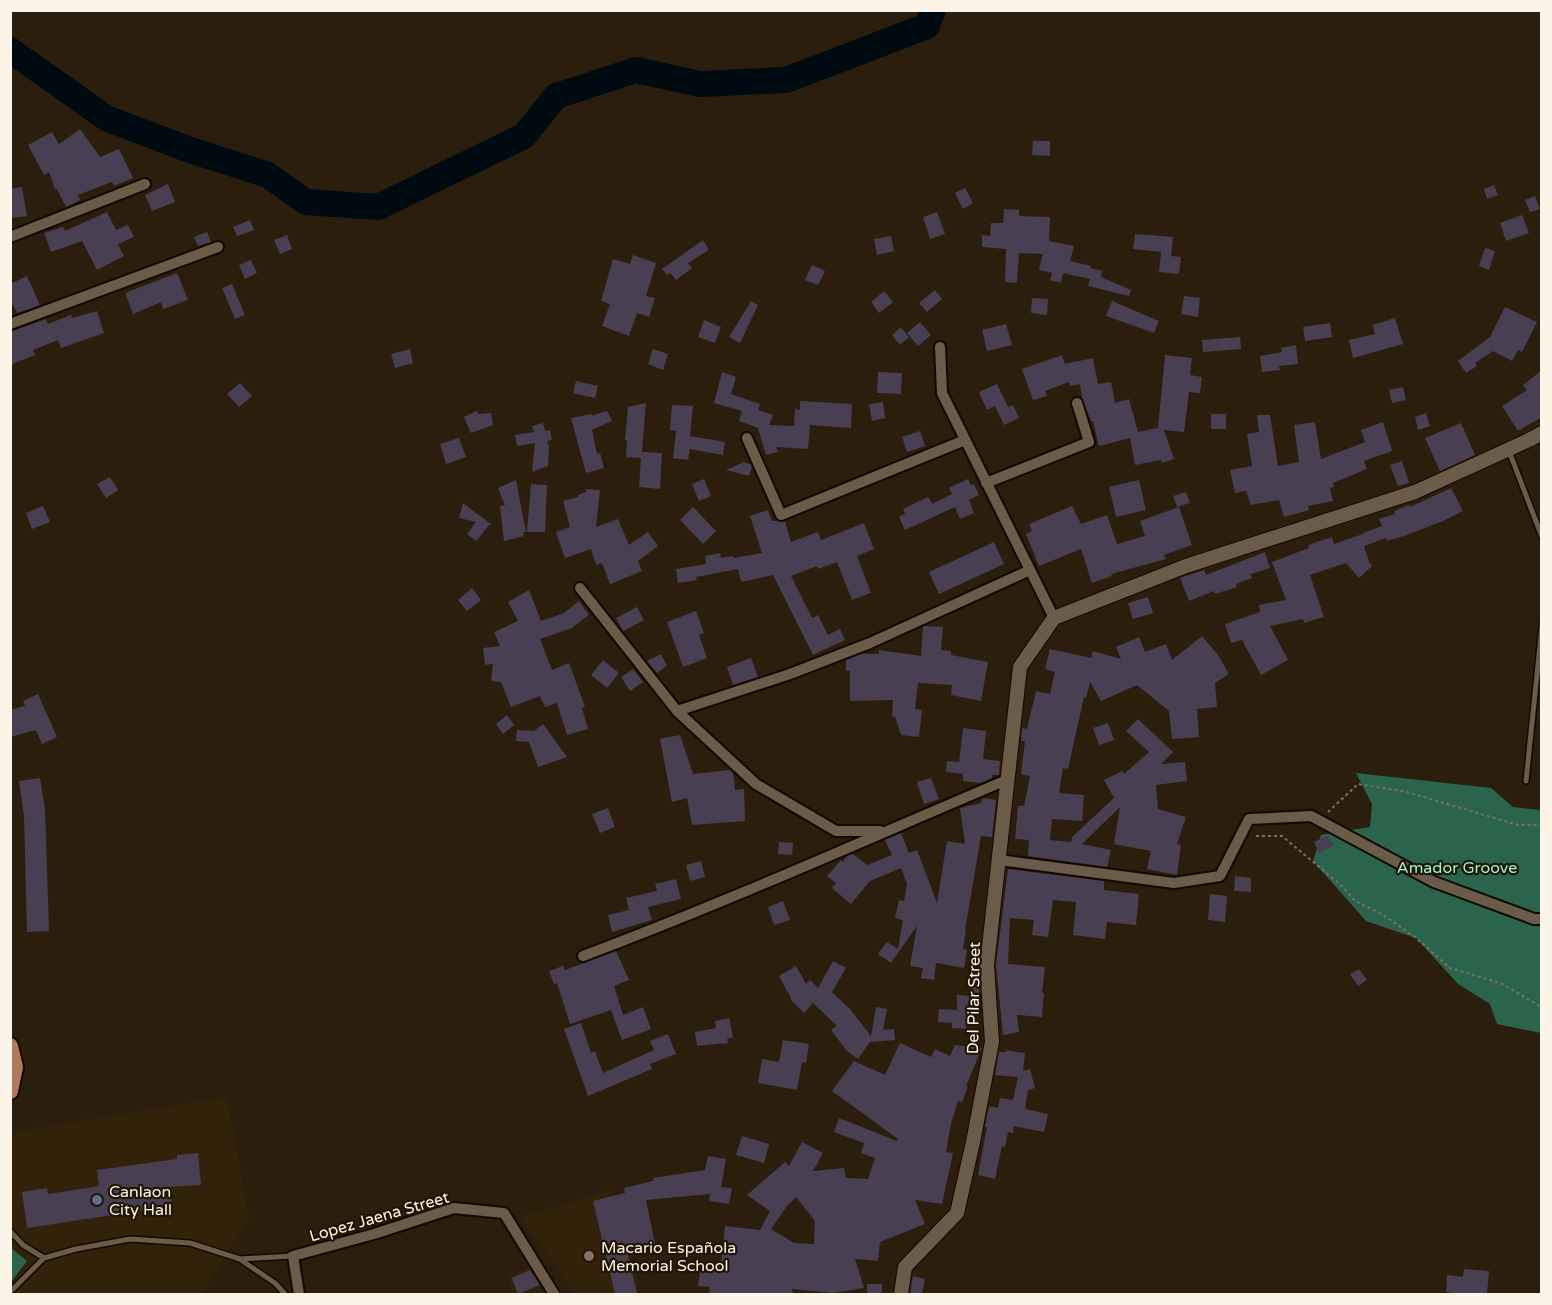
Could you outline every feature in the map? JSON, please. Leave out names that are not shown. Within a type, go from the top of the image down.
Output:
[{"type":"main road","points":[[10,1046],[15,1067],[10,1091]]},
{"type":"street","points":[[10,237],[145,184]]},
{"type":"street","points":[[10,324],[218,247]]},
{"type":"street","points":[[940,347],[942,393],[1054,618],[1186,566],[1415,492],[1542,433]]},
{"type":"street","points":[[986,483],[1089,442],[1077,403]]},
{"type":"street","points":[[747,438],[780,515],[965,440]]},
{"type":"street","points":[[677,711],[790,674],[870,644],[1030,570]]},
{"type":"street","points":[[580,588],[677,711],[756,784],[836,831],[887,831]]},
{"type":"street","name":"Del Pilar Street","points":[[901,1294],[905,1267],[957,1213],[967,1172],[992,1042],[987,965],[1020,667],[1054,618]]},
{"type":"street","points":[[583,956],[663,926],[1009,779]]},
{"type":"street","points":[[999,860],[1174,883],[1220,876],[1249,819],[1311,816],[1434,882],[1534,919],[1542,919]]},
{"type":"street","name":"Lopez Jaena Street","points":[[293,1256],[374,1234],[454,1208],[504,1213],[554,1294]]},
{"type":"street","points":[[293,1256],[299,1294]]},
{"type":"lane","points":[[1508,450],[1542,537]]},
{"type":"lane","points":[[1526,781],[1542,626]]},
{"type":"lane","points":[[10,1231],[23,1245],[44,1258]]},
{"type":"lane","name":"Lopez Jaena Street","points":[[10,1292],[44,1258],[76,1249],[130,1239],[190,1243],[240,1259],[275,1283],[285,1294]]},
{"type":"lane","name":"Lopez Jaena Street","points":[[240,1259],[293,1256]]},
{"type":"path","points":[[1321,821],[1334,805],[1358,784],[1407,792],[1518,825],[1542,825]]},
{"type":"path","points":[[1241,835],[1282,836],[1342,886],[1355,901],[1382,914],[1416,938],[1450,968],[1500,983],[1542,1008]]},
{"type":"shaded area","points":[[227,1097],[249,1217],[202,1293],[11,1294],[10,1282],[27,1261],[11,1248],[11,1132]]},
{"type":"shaded area","name":"Macario Española Memorial School","points":[[614,1189],[640,1294],[576,1294],[520,1217]]},
{"type":"shaded area","points":[[533,1265],[547,1294],[513,1294],[508,1277]]},
{"type":"green space","name":"Amador Groove","points":[[1356,773],[1491,788],[1513,807],[1541,810],[1541,1033],[1497,1024],[1490,1004],[1458,984],[1416,938],[1366,921],[1313,861],[1321,835],[1370,827],[1372,804]]},
{"type":"green space","points":[[11,1248],[27,1261],[11,1282]]},
{"type":"building","points":[[80,129],[100,157],[119,149],[133,178],[114,186],[112,182],[78,195],[80,200],[66,207],[55,189],[49,172],[44,175],[28,145],[52,132],[59,144]]},
{"type":"building","points":[[1033,141],[1050,141],[1050,156],[1032,155]]},
{"type":"building","points":[[168,184],[175,202],[152,211],[145,195]]},
{"type":"building","points":[[1494,185],[1498,195],[1487,199],[1484,189]]},
{"type":"building","points":[[22,187],[27,216],[10,218],[10,189]]},
{"type":"building","points":[[965,188],[973,203],[963,209],[955,193]]},
{"type":"building","points":[[1535,196],[1540,209],[1530,212],[1525,200]]},
{"type":"building","points":[[1004,209],[1019,210],[1019,216],[1050,217],[1049,241],[1074,246],[1070,261],[1102,271],[1101,277],[1131,290],[1129,296],[1088,286],[1090,279],[1063,273],[1061,283],[1050,280],[1052,273],[1039,270],[1043,254],[1019,253],[1017,283],[1005,282],[1006,249],[982,247],[982,235],[990,236],[991,223],[1003,223]]},
{"type":"building","points":[[107,212],[116,230],[128,225],[134,237],[118,244],[124,256],[97,270],[82,241],[51,252],[44,233],[63,227],[65,231]]},
{"type":"building","points":[[937,212],[945,234],[930,239],[923,217]]},
{"type":"building","points":[[1522,215],[1529,233],[1506,241],[1500,223]]},
{"type":"building","points":[[250,220],[254,230],[237,236],[233,227]]},
{"type":"building","points":[[207,232],[211,242],[198,246],[194,237]]},
{"type":"building","points":[[1135,234],[1173,237],[1171,256],[1181,257],[1179,274],[1159,272],[1161,252],[1133,249]]},
{"type":"building","points":[[287,235],[292,249],[280,254],[274,240]]},
{"type":"building","points":[[891,236],[894,251],[877,255],[874,239]]},
{"type":"building","points":[[703,240],[709,250],[688,263],[692,268],[676,280],[671,273],[667,275],[662,269]]},
{"type":"building","points":[[1485,248],[1495,251],[1489,270],[1479,266]]},
{"type":"building","points":[[633,255],[656,263],[646,296],[655,298],[649,317],[637,313],[629,336],[602,326],[610,304],[601,301],[613,259],[630,264]]},
{"type":"building","points":[[251,260],[257,273],[245,279],[239,265]]},
{"type":"building","points":[[812,265],[825,271],[818,285],[805,280]]},
{"type":"building","points":[[177,273],[188,300],[163,309],[161,302],[133,314],[125,293]]},
{"type":"building","points":[[27,276],[40,305],[17,313],[10,299],[10,284]]},
{"type":"building","points":[[232,284],[245,315],[235,319],[222,288]]},
{"type":"building","points":[[935,290],[942,299],[927,312],[919,303]]},
{"type":"building","points":[[884,291],[893,302],[879,313],[871,302]]},
{"type":"building","points":[[1184,296],[1200,298],[1198,317],[1181,314]]},
{"type":"building","points":[[1032,298],[1048,299],[1047,315],[1031,313]]},
{"type":"building","points":[[751,301],[758,305],[740,343],[729,337]]},
{"type":"building","points":[[1112,301],[1159,321],[1154,333],[1106,316]]},
{"type":"building","points":[[1505,307],[1537,322],[1522,352],[1518,350],[1512,361],[1493,351],[1475,363],[1477,366],[1466,373],[1458,361],[1490,337]]},
{"type":"building","points":[[97,311],[104,333],[61,348],[58,340],[33,350],[35,355],[10,365],[10,332],[46,319],[48,324],[71,315],[72,318]]},
{"type":"building","points":[[1395,318],[1403,344],[1353,358],[1349,340],[1375,334],[1373,325]]},
{"type":"building","points":[[704,320],[721,327],[715,343],[698,337]]},
{"type":"building","points":[[920,322],[931,335],[918,346],[907,333]]},
{"type":"building","points":[[1330,323],[1332,337],[1305,341],[1303,327]]},
{"type":"building","points":[[1006,324],[1012,345],[987,351],[982,330]]},
{"type":"building","points":[[901,327],[909,337],[900,345],[892,335]]},
{"type":"building","points":[[1240,337],[1241,349],[1203,352],[1202,340]]},
{"type":"building","points":[[1296,345],[1298,364],[1279,366],[1280,370],[1262,372],[1260,356],[1282,352],[1281,348]]},
{"type":"building","points":[[410,349],[413,363],[395,368],[391,354]]},
{"type":"building","points":[[653,349],[668,354],[663,370],[648,364]]},
{"type":"building","points":[[1062,355],[1065,364],[1093,358],[1098,384],[1111,382],[1115,403],[1129,399],[1138,432],[1158,428],[1165,355],[1192,358],[1190,375],[1202,377],[1200,393],[1189,392],[1184,432],[1164,430],[1174,459],[1162,463],[1161,460],[1135,465],[1130,438],[1099,446],[1093,421],[1091,421],[1082,398],[1080,384],[1070,386],[1069,382],[1045,391],[1047,396],[1033,400],[1022,369]]},
{"type":"building","points":[[1542,370],[1542,417],[1518,431],[1502,406],[1527,390],[1523,385]]},
{"type":"building","points":[[722,372],[736,377],[731,394],[760,404],[758,410],[773,415],[769,425],[794,426],[795,409],[800,410],[800,401],[852,404],[851,428],[810,425],[808,449],[776,447],[778,452],[766,455],[758,428],[739,421],[742,411],[714,403]]},
{"type":"building","points":[[878,372],[902,373],[901,394],[877,393]]},
{"type":"building","points":[[576,381],[598,386],[595,398],[573,393]]},
{"type":"building","points":[[240,383],[252,396],[239,407],[227,394]]},
{"type":"building","points":[[997,384],[1008,407],[1013,405],[1019,418],[1004,425],[995,406],[987,410],[979,392]]},
{"type":"building","points":[[1403,387],[1406,400],[1392,403],[1389,390]]},
{"type":"building","points":[[883,402],[885,418],[872,421],[869,404]]},
{"type":"building","points":[[646,403],[642,452],[662,453],[660,489],[639,487],[641,458],[626,457],[628,407]]},
{"type":"building","points":[[672,405],[693,406],[690,436],[725,442],[723,455],[690,449],[688,460],[673,458],[676,431],[670,430]]},
{"type":"building","points":[[477,411],[478,414],[491,413],[493,425],[471,433],[464,417]]},
{"type":"building","points":[[607,411],[612,421],[592,430],[597,454],[600,453],[604,468],[586,473],[571,418],[592,414],[591,416]]},
{"type":"building","points":[[1426,413],[1430,426],[1418,430],[1415,417]]},
{"type":"building","points":[[1211,414],[1226,414],[1226,429],[1211,429]]},
{"type":"building","points":[[1257,415],[1270,415],[1278,466],[1299,462],[1294,425],[1315,422],[1321,459],[1365,442],[1361,430],[1383,422],[1392,451],[1364,461],[1367,469],[1333,483],[1334,487],[1330,488],[1333,501],[1308,506],[1309,510],[1284,517],[1279,500],[1251,505],[1246,491],[1235,493],[1230,470],[1252,466],[1247,434],[1259,432]]},
{"type":"building","points":[[543,423],[545,431],[550,430],[552,440],[547,441],[548,466],[532,472],[535,443],[517,446],[515,435],[534,432],[532,426]]},
{"type":"building","points":[[1461,423],[1475,455],[1440,471],[1425,438]]},
{"type":"building","points":[[920,431],[925,446],[907,452],[902,437]]},
{"type":"building","points":[[459,438],[466,457],[446,464],[440,444]]},
{"type":"building","points":[[1402,461],[1409,483],[1398,486],[1390,465]]},
{"type":"building","points":[[744,462],[752,467],[749,476],[726,470]]},
{"type":"building","points":[[110,477],[118,490],[106,498],[97,484]]},
{"type":"building","points":[[704,479],[711,496],[699,501],[692,484]]},
{"type":"building","points":[[968,479],[971,485],[974,484],[979,495],[969,500],[974,513],[960,519],[955,507],[905,530],[899,517],[905,514],[903,509],[928,497],[932,504],[952,494],[949,488]]},
{"type":"building","points":[[516,480],[526,532],[523,532],[524,536],[504,541],[500,506],[505,505],[498,488]]},
{"type":"building","points":[[1139,480],[1146,510],[1116,517],[1109,487]]},
{"type":"building","points":[[531,484],[547,485],[545,532],[527,532]]},
{"type":"building","points":[[1451,488],[1463,511],[1404,536],[1387,541],[1386,538],[1364,546],[1372,566],[1359,578],[1346,563],[1310,575],[1324,617],[1304,623],[1303,619],[1270,626],[1288,660],[1261,675],[1242,640],[1231,643],[1225,624],[1260,612],[1259,605],[1286,600],[1272,562],[1309,548],[1308,545],[1332,537],[1334,544],[1363,534],[1382,526],[1379,519],[1395,514],[1394,511],[1409,505],[1410,507]]},
{"type":"building","points":[[586,489],[600,490],[596,527],[618,519],[629,545],[648,532],[658,546],[638,561],[642,571],[610,584],[602,563],[596,565],[591,549],[565,558],[556,532],[570,527],[563,501],[578,497],[586,492]]},
{"type":"building","points":[[1186,492],[1190,503],[1177,507],[1173,496]]},
{"type":"building","points":[[463,503],[492,525],[489,525],[476,541],[467,534],[476,522],[459,518]]},
{"type":"building","points":[[43,506],[50,522],[32,529],[26,513]]},
{"type":"building","points":[[1072,506],[1081,524],[1107,515],[1117,544],[1145,536],[1140,521],[1179,507],[1192,545],[1164,555],[1166,559],[1111,574],[1112,576],[1092,583],[1081,549],[1039,566],[1026,534],[1032,531],[1029,524]]},
{"type":"building","points":[[693,507],[716,531],[703,544],[680,520]]},
{"type":"building","points":[[768,510],[772,521],[785,521],[791,542],[818,532],[821,540],[864,523],[874,549],[857,556],[871,593],[852,600],[837,562],[818,569],[817,566],[791,576],[812,618],[818,615],[828,635],[840,629],[845,640],[813,655],[773,575],[741,582],[738,569],[678,583],[676,569],[706,564],[705,556],[720,553],[721,558],[733,556],[734,558],[762,553],[750,516]]},
{"type":"building","points":[[994,542],[1004,564],[939,594],[929,572]]},
{"type":"building","points":[[1265,552],[1270,568],[1251,574],[1252,578],[1236,584],[1237,587],[1215,594],[1214,591],[1189,601],[1180,578],[1204,570],[1206,575]]},
{"type":"building","points":[[472,588],[481,600],[467,611],[458,600]]},
{"type":"building","points":[[529,590],[541,621],[564,613],[579,601],[589,615],[572,628],[540,639],[552,670],[569,663],[585,707],[582,708],[588,729],[567,735],[557,703],[545,707],[540,696],[511,707],[501,682],[491,681],[493,664],[485,665],[483,648],[500,646],[494,632],[518,621],[508,602]]},
{"type":"building","points":[[1148,597],[1153,613],[1133,619],[1128,603]]},
{"type":"building","points":[[637,607],[644,620],[623,631],[616,618]]},
{"type":"building","points":[[696,611],[704,633],[699,635],[707,658],[683,667],[667,622]]},
{"type":"building","points":[[923,627],[943,627],[941,650],[951,651],[951,655],[988,662],[981,701],[951,695],[952,685],[918,683],[915,709],[922,710],[919,737],[901,735],[895,716],[892,717],[893,700],[850,701],[850,671],[846,671],[846,660],[861,654],[879,654],[879,650],[921,656]]},
{"type":"building","points":[[1202,636],[1218,655],[1229,674],[1215,683],[1217,707],[1197,709],[1199,737],[1172,739],[1169,711],[1137,685],[1101,701],[1090,682],[1086,698],[1084,697],[1068,769],[1063,768],[1059,793],[1084,795],[1082,821],[1052,819],[1050,840],[1071,842],[1072,837],[1114,798],[1104,780],[1122,771],[1124,774],[1149,752],[1126,731],[1138,719],[1173,752],[1161,764],[1185,762],[1187,781],[1156,785],[1158,809],[1186,817],[1177,844],[1181,845],[1177,875],[1147,869],[1151,851],[1114,844],[1120,807],[1082,844],[1111,850],[1107,867],[1028,856],[1029,840],[1015,839],[1018,806],[1024,806],[1030,776],[1021,774],[1025,741],[1021,741],[1022,728],[1027,729],[1036,691],[1050,694],[1055,672],[1045,669],[1050,649],[1091,658],[1093,651],[1121,659],[1116,647],[1139,637],[1145,652],[1166,644],[1172,660]]},
{"type":"building","points":[[661,654],[667,666],[657,673],[647,661]]},
{"type":"building","points":[[751,658],[758,677],[733,685],[727,667]]},
{"type":"building","points":[[603,660],[619,673],[607,688],[591,675]]},
{"type":"building","points":[[633,669],[643,682],[630,691],[621,677]]},
{"type":"building","points":[[38,694],[57,737],[42,744],[36,730],[10,737],[10,710],[25,706],[23,701]]},
{"type":"building","points":[[507,715],[514,725],[503,734],[496,724]]},
{"type":"building","points":[[1108,723],[1114,740],[1099,745],[1093,728]]},
{"type":"building","points":[[543,724],[567,757],[538,767],[529,742],[516,741],[517,730],[534,731]]},
{"type":"building","points":[[963,728],[986,731],[983,759],[1000,761],[999,775],[992,775],[992,778],[981,783],[963,781],[963,774],[946,772],[947,761],[959,762]]},
{"type":"building","points":[[680,735],[693,774],[730,770],[733,773],[735,790],[744,789],[745,821],[692,825],[687,798],[672,802],[660,739]]},
{"type":"building","points":[[40,778],[45,809],[49,931],[27,932],[24,816],[19,781]]},
{"type":"building","points":[[931,778],[939,799],[924,804],[917,782]]},
{"type":"building","points":[[983,798],[996,800],[992,837],[981,836],[965,930],[963,949],[967,950],[964,968],[936,963],[934,980],[921,978],[923,968],[910,966],[917,926],[891,963],[878,954],[887,942],[898,949],[903,920],[895,918],[899,900],[904,901],[907,884],[901,868],[870,881],[851,904],[832,888],[836,883],[827,876],[841,860],[843,862],[847,856],[853,854],[867,865],[892,855],[885,840],[901,833],[909,853],[917,850],[937,903],[947,841],[965,844],[960,808],[981,803]]},
{"type":"building","points":[[608,808],[615,827],[600,833],[592,814]]},
{"type":"building","points":[[1328,835],[1334,846],[1319,853],[1314,842]]},
{"type":"building","points":[[779,842],[793,843],[792,855],[778,854]]},
{"type":"building","points":[[701,861],[705,877],[690,881],[686,865]]},
{"type":"building","points":[[1008,869],[1104,881],[1104,890],[1139,894],[1136,925],[1107,922],[1105,939],[1073,935],[1076,902],[1053,900],[1048,937],[1032,935],[1034,920],[1010,918],[1008,964],[1045,967],[1042,993],[1044,993],[1042,1017],[1017,1015],[1019,1032],[1003,1035],[996,965]]},
{"type":"building","points":[[1235,876],[1251,878],[1251,892],[1234,891]]},
{"type":"building","points":[[676,879],[681,899],[648,907],[652,920],[612,932],[608,915],[629,910],[626,898],[657,891],[655,884]]},
{"type":"building","points":[[1210,894],[1227,896],[1225,922],[1208,920]]},
{"type":"building","points":[[783,901],[790,920],[774,925],[768,907]]},
{"type":"building","points":[[616,951],[629,980],[614,986],[623,1015],[643,1007],[651,1029],[622,1040],[611,1010],[570,1024],[557,983],[554,984],[549,971],[563,966],[565,970]]},
{"type":"building","points":[[833,961],[846,968],[832,992],[850,1009],[871,1036],[876,1007],[887,1009],[883,1030],[894,1029],[895,1040],[870,1042],[858,1059],[847,1051],[831,1030],[837,1026],[813,1003],[804,1013],[790,999],[779,976],[796,966],[806,984],[810,980],[818,988]]},
{"type":"building","points":[[1359,969],[1367,980],[1358,986],[1350,974]]},
{"type":"building","points":[[971,985],[979,985],[980,1002],[972,1003]]},
{"type":"building","points":[[957,995],[969,996],[966,1029],[952,1028],[952,1023],[938,1022],[939,1009],[957,1010]]},
{"type":"building","points":[[729,1018],[733,1037],[727,1039],[728,1043],[697,1046],[695,1032],[716,1028],[715,1021]]},
{"type":"building","points":[[581,1023],[591,1053],[595,1051],[603,1073],[654,1050],[650,1041],[668,1034],[676,1054],[650,1064],[652,1069],[588,1096],[564,1029]]},
{"type":"building","points":[[783,1040],[809,1044],[806,1063],[802,1062],[797,1090],[758,1083],[762,1059],[779,1062]]},
{"type":"building","points":[[900,1043],[931,1057],[935,1049],[950,1056],[955,1045],[982,1048],[966,1086],[968,1086],[962,1102],[958,1101],[951,1124],[946,1152],[953,1153],[942,1204],[915,1200],[925,1224],[880,1242],[878,1261],[855,1259],[864,1288],[833,1293],[792,1289],[793,1294],[709,1294],[710,1287],[698,1286],[700,1272],[713,1273],[713,1263],[721,1264],[725,1226],[760,1230],[770,1211],[747,1195],[785,1162],[789,1166],[802,1142],[823,1153],[813,1171],[844,1168],[846,1178],[868,1179],[875,1158],[861,1153],[864,1143],[834,1132],[839,1118],[897,1141],[898,1139],[832,1091],[854,1061],[885,1075]],"holes":[[[796,1197],[815,1221],[814,1244],[794,1243],[771,1229]]]},
{"type":"building","points":[[1005,1050],[1025,1053],[1023,1071],[1030,1069],[1035,1088],[1028,1090],[1025,1109],[1048,1114],[1044,1132],[1014,1126],[1013,1133],[1008,1132],[1005,1147],[1002,1146],[995,1179],[978,1175],[989,1106],[998,1108],[1000,1098],[1013,1100],[1018,1077],[995,1075],[999,1052],[1006,1052]]},
{"type":"building","points":[[742,1136],[769,1144],[764,1163],[736,1155]]},
{"type":"building","name":"Canlaon City Hall","points":[[198,1153],[201,1185],[169,1187],[172,1206],[27,1228],[22,1192],[47,1188],[48,1194],[99,1186],[97,1170],[177,1159],[177,1155]]},
{"type":"building","points":[[708,1156],[726,1159],[721,1187],[732,1188],[729,1204],[709,1201],[710,1194],[646,1200],[655,1244],[627,1251],[637,1294],[615,1294],[593,1201],[625,1193],[624,1188],[653,1181],[653,1178],[705,1170]]},
{"type":"building","points":[[1464,1269],[1489,1271],[1487,1294],[1446,1292],[1447,1275],[1463,1277]]},
{"type":"building","points":[[530,1270],[540,1285],[518,1294],[512,1278]]},
{"type":"building","points":[[913,1276],[925,1279],[922,1294],[910,1294]]},
{"type":"building","points":[[867,1284],[882,1284],[882,1294],[867,1294]]},
{"type":"waterway","points":[[10,50],[106,118],[187,149],[268,175],[306,202],[378,207],[524,136],[556,96],[636,70],[700,84],[786,80],[927,26],[933,10]]},
{"type":"place","name":"Canlaon City Hall","points":[[97,1200]]},
{"type":"place","name":"Macario Española Memorial School","points":[[589,1256]]}]
